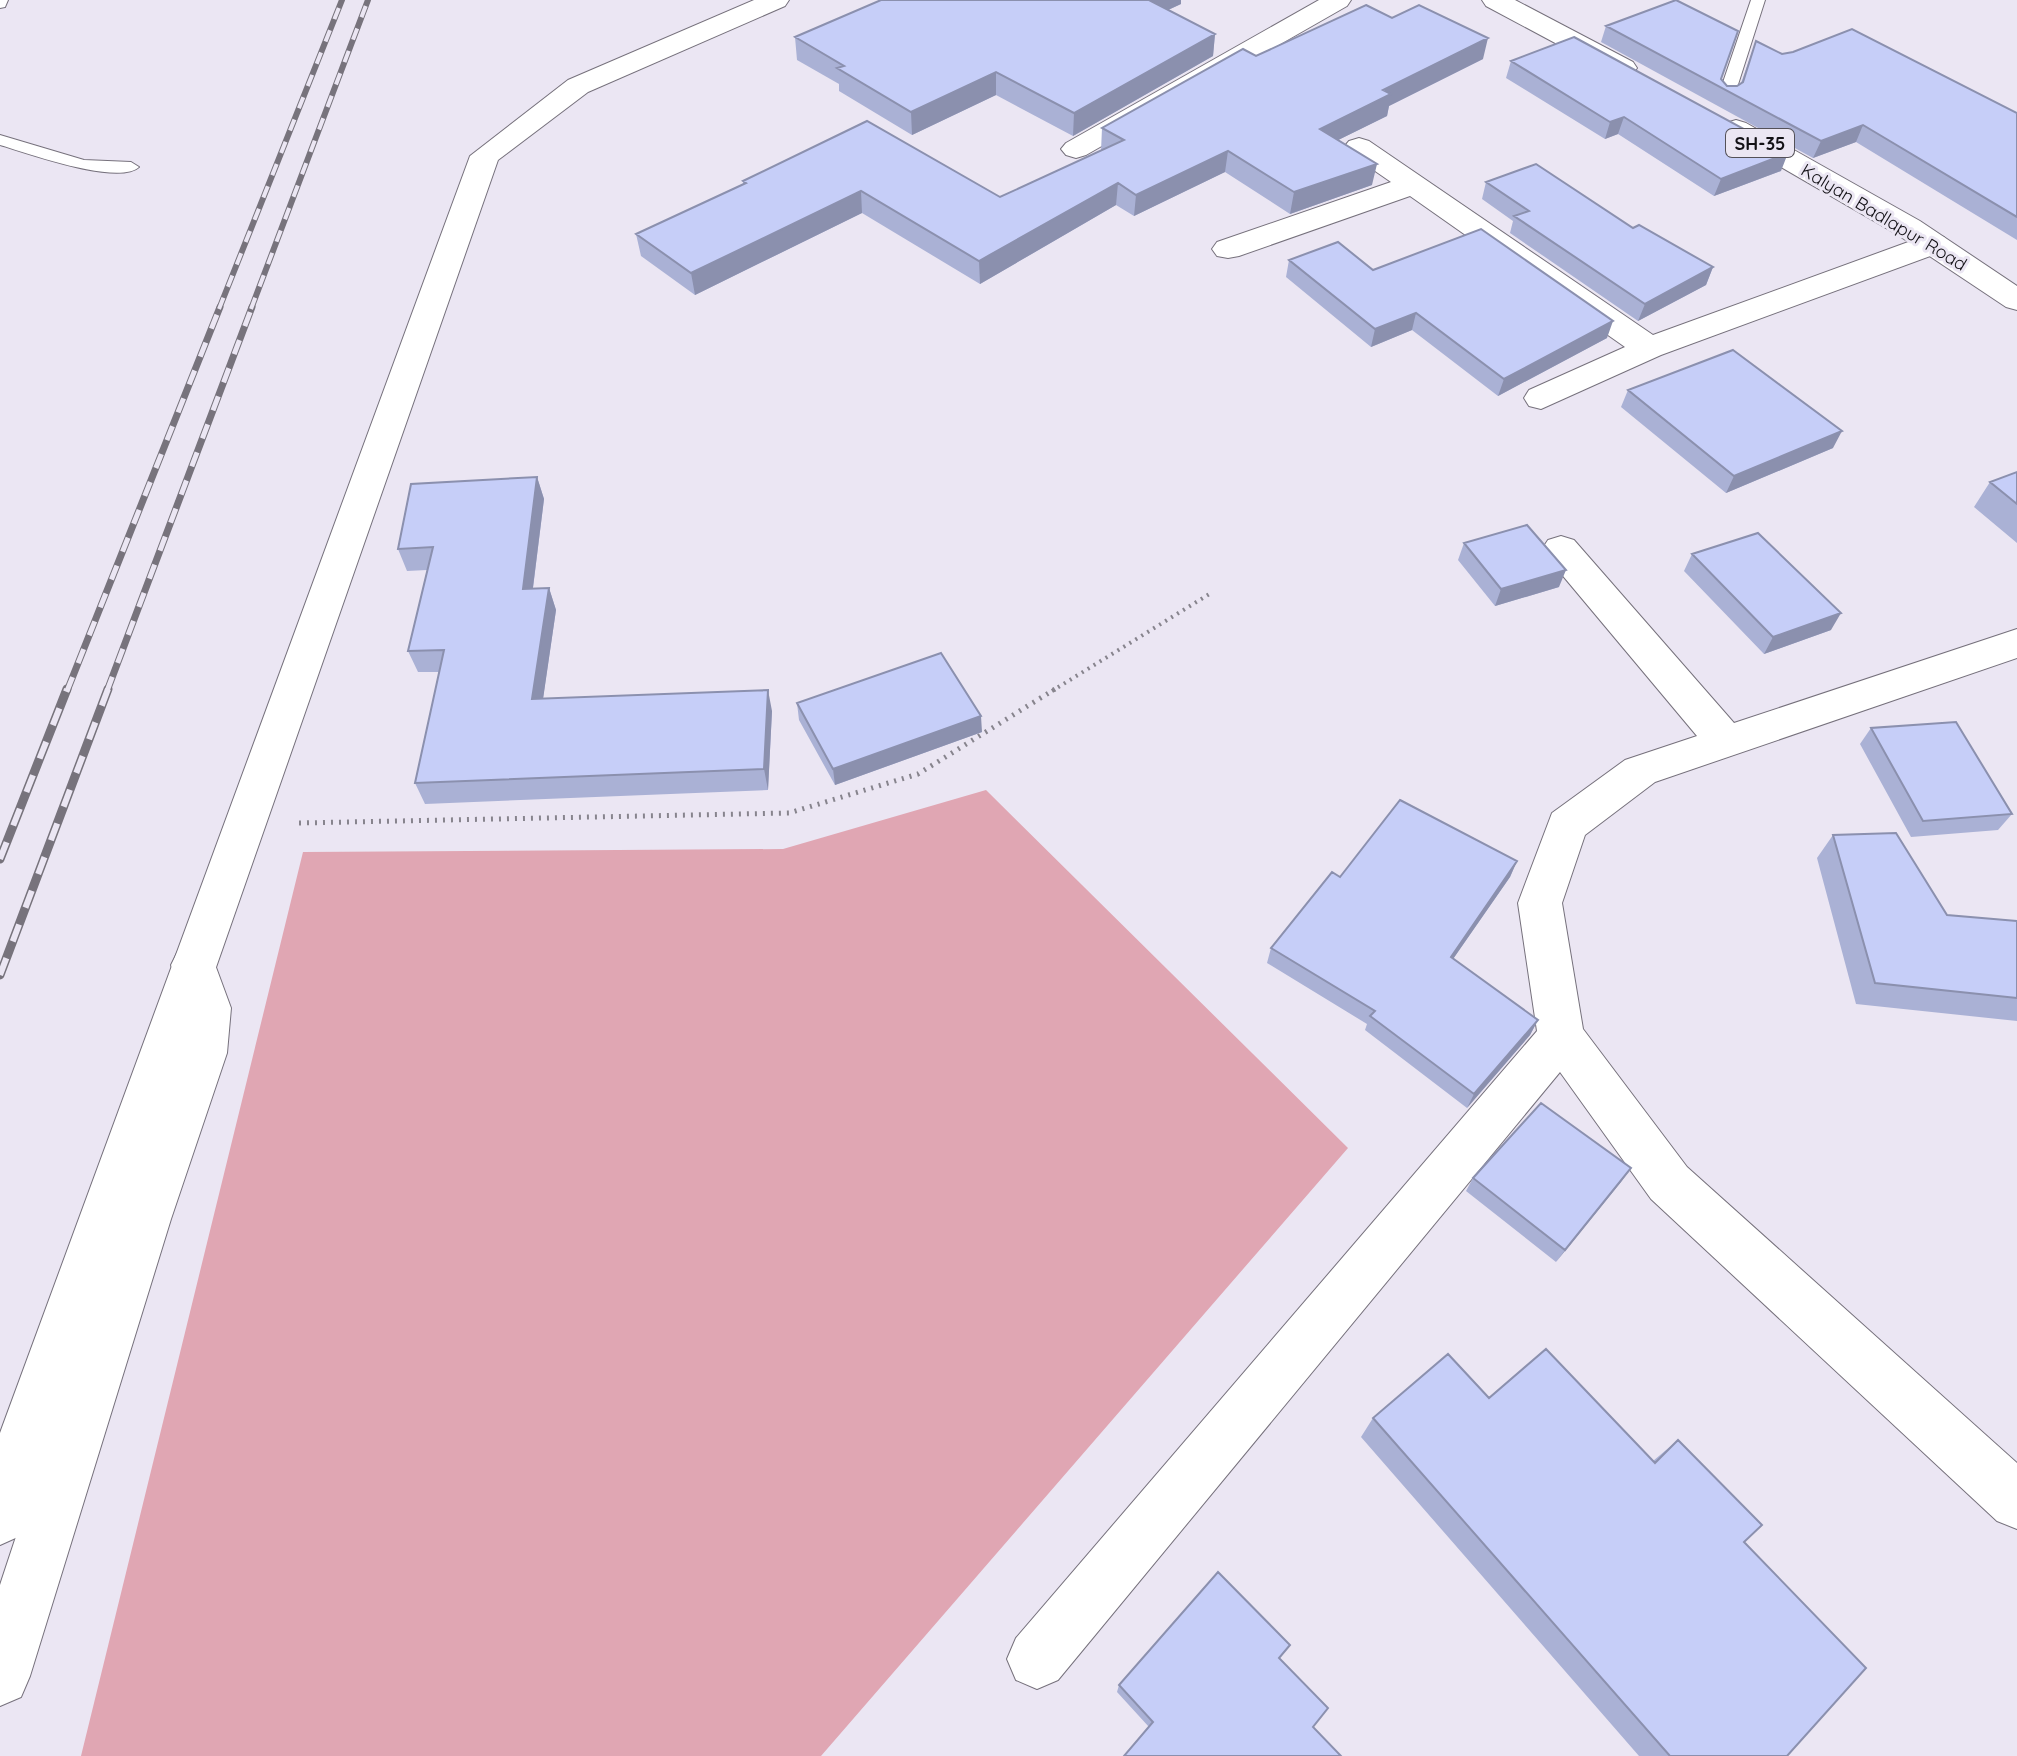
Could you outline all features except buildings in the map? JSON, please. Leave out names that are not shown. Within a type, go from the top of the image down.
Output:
[{"type":"street","points":[[0,1516],[55,1351],[485,156],[578,86],[776,0]]},
{"type":"street","points":[[1076,149],[1338,0]]},
{"type":"street","points":[[1495,0],[1650,82]]},
{"type":"street","points":[[1544,0],[1647,53]]},
{"type":"street","name":"Kalyan Badlapur Road","points":[[1709,97],[2017,300]]},
{"type":"street","name":"Kalyan Badlapur Road","points":[[1709,97],[1938,216],[2017,268]]},
{"type":"street","points":[[1359,147],[1649,348]]},
{"type":"street","points":[[1228,249],[1412,185]]},
{"type":"street","points":[[1541,398],[1649,348],[1933,244]]},
{"type":"street","points":[[1561,549],[1726,742]]},
{"type":"street","points":[[2017,643],[1640,771],[1567,825],[1540,903],[1561,1036],[1669,1183],[2017,1501]]},
{"type":"street","points":[[0,1676],[141,1233],[203,1053],[208,1008],[194,965]]},
{"type":"street","points":[[1037,1659],[1561,1036]]},
{"type":"lane","points":[[1709,97],[1758,0]]},
{"type":"lane","points":[[0,140],[83,165],[131,167]]},
{"type":"path","points":[[246,824],[789,813],[918,774],[1211,593]]},
{"type":"shaded area","points":[[986,790],[1348,1148],[821,1756],[81,1756],[303,852],[783,849]]},
{"type":"railway","points":[[219,309],[342,0]]},
{"type":"railway","points":[[251,309],[368,0]]},
{"type":"railway","points":[[67,691],[220,307]]},
{"type":"railway","points":[[107,691],[252,307]]},
{"type":"railway","points":[[0,859],[67,689]]},
{"type":"railway","points":[[0,975],[108,689]]}]
